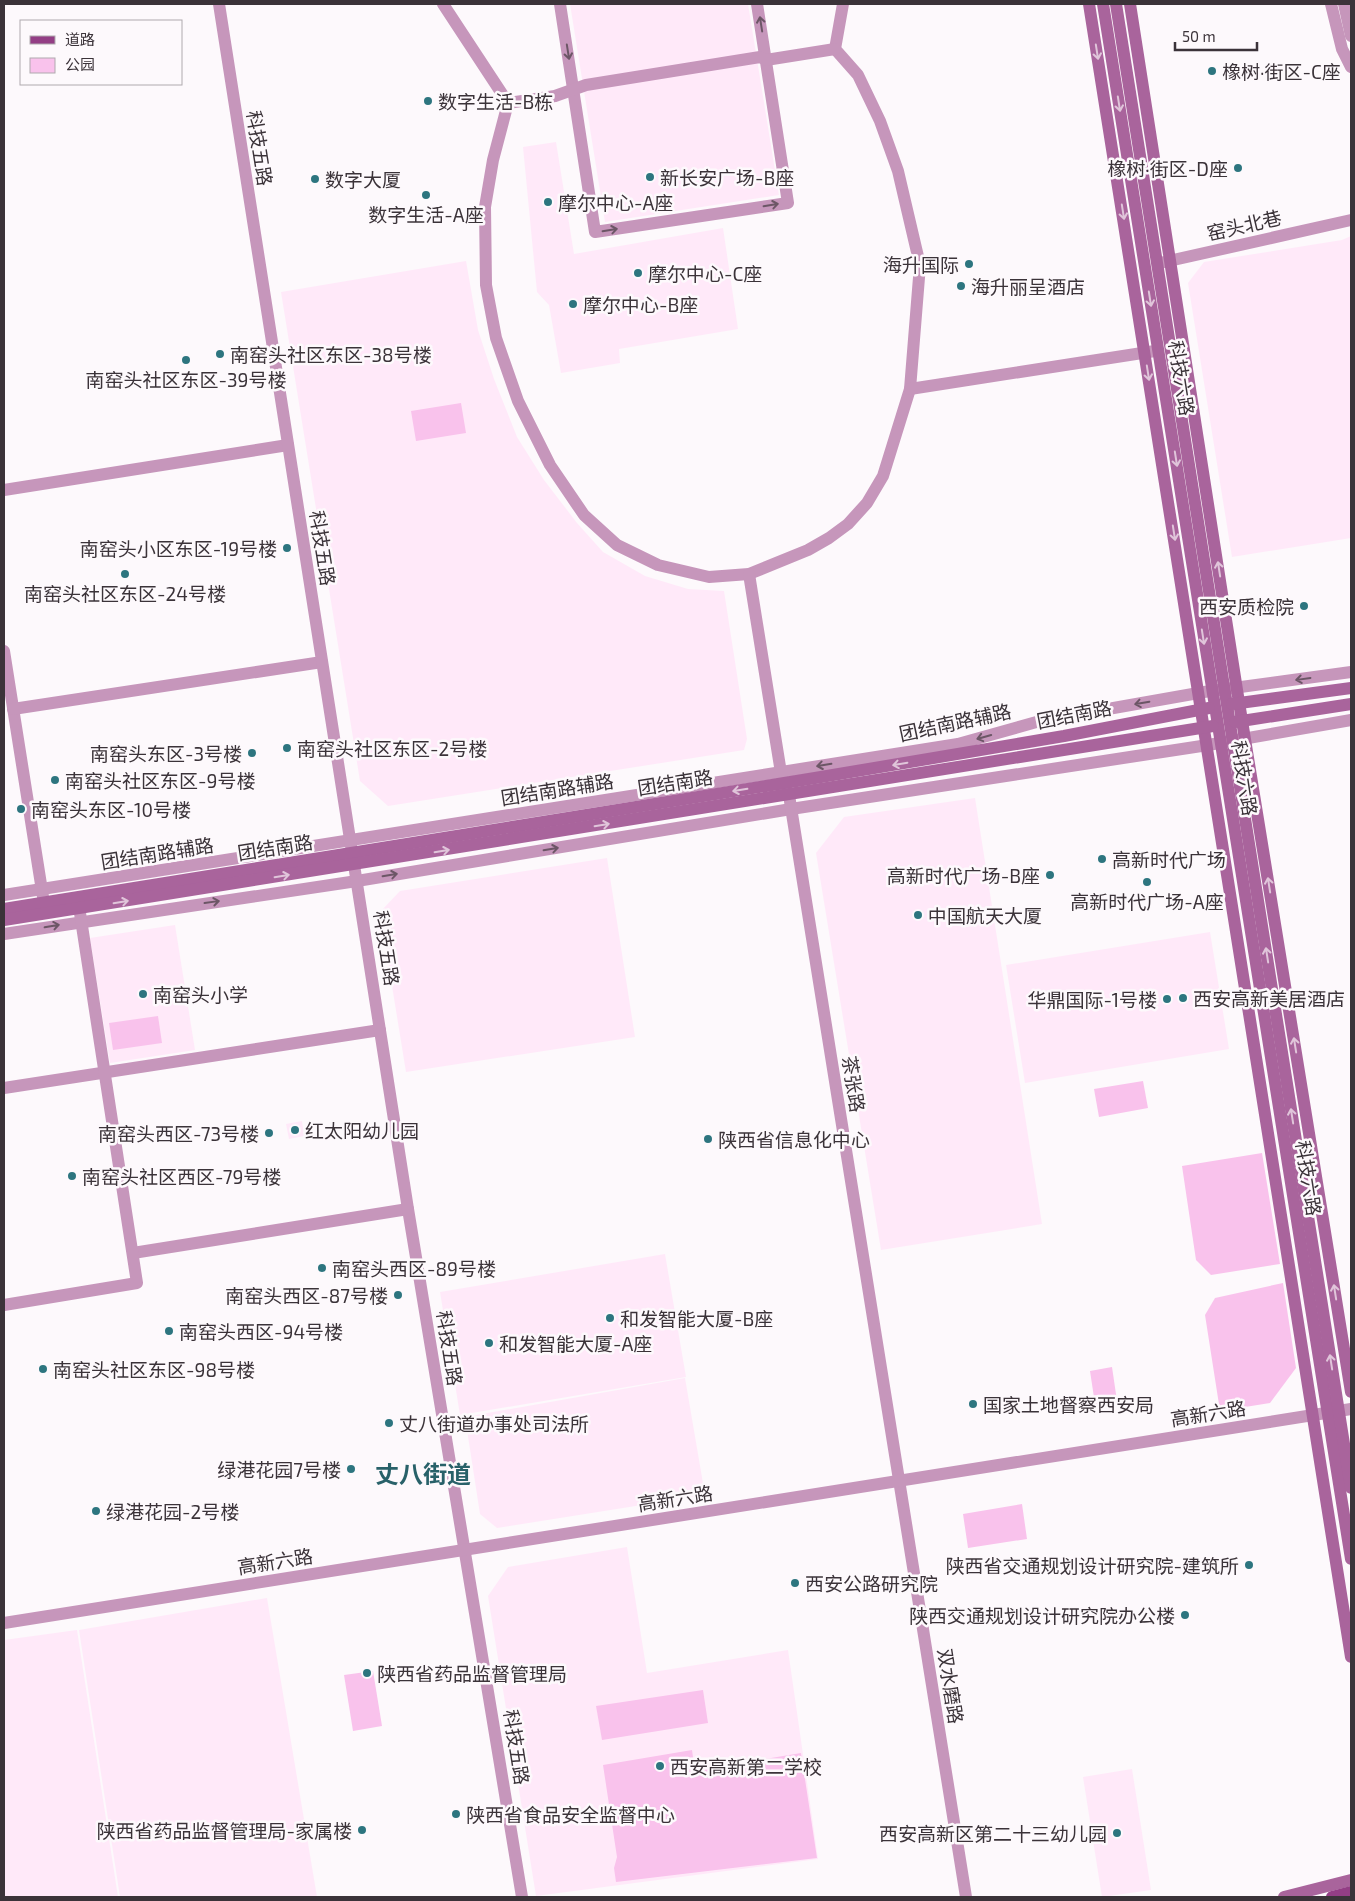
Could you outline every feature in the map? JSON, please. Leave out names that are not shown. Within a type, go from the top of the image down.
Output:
[{"type":"main road","points":[[1089,4],[1145,353],[1218,691]]},
{"type":"main road","name":"科技六路","points":[[1103,4],[1151,264]]},
{"type":"main road","name":"科技六路","points":[[1116,4],[1151,264],[1218,691],[1233,704],[1237,722],[1351,1488]]},
{"type":"main road","points":[[1130,4],[1170,260],[1218,691],[1208,708],[1351,1657]]},
{"type":"main road","name":"团结南路","points":[[4,920],[784,783],[1064,736],[1208,708],[1351,688]]},
{"type":"main road","name":"团结南路","points":[[784,783],[1211,727],[1351,704]]},
{"type":"main road","points":[[1239,738],[1351,1392]]},
{"type":"main road","name":"科技六路","points":[[1214,744],[1339,1411],[1351,1558]]},
{"type":"main road","name":"团结南路","points":[[4,909],[354,859]]},
{"type":"main road","points":[[1284,1897],[1351,1880]]},
{"type":"main road","points":[[1332,1897],[1351,1892]]},
{"type":"street","name":"科技五路","points":[[219,4],[408,1209],[522,1897]]},
{"type":"street","points":[[443,4],[508,104],[485,207],[486,285],[496,338],[518,401],[550,466],[584,515],[617,545],[658,565],[709,577],[749,574],[808,550],[848,524],[867,503],[883,476],[910,389],[920,265],[898,172],[880,121],[858,75],[835,48]]},
{"type":"street","points":[[560,4],[595,232],[788,203],[757,4]]},
{"type":"street","points":[[835,48],[843,4]]},
{"type":"street","points":[[1332,4],[1342,49],[1351,68]]},
{"type":"street","points":[[1344,4],[1351,36]]},
{"type":"street","points":[[508,104],[554,96],[573,88],[760,57],[766,60],[835,48]]},
{"type":"street","name":"窑头北巷","points":[[1151,264],[1351,220]]},
{"type":"street","points":[[910,389],[1164,350]]},
{"type":"street","points":[[4,490],[288,445]]},
{"type":"street","name":"茶张路","points":[[749,574],[784,783],[792,809],[898,1482]]},
{"type":"street","points":[[4,651],[7,695],[13,709],[44,902]]},
{"type":"street","points":[[13,709],[322,662]]},
{"type":"street","name":"团结南路辅路","points":[[4,895],[351,841],[784,783],[958,744],[1040,721],[1218,691],[1351,672]]},
{"type":"street","points":[[4,934],[1214,744],[1239,738],[1351,720]]},
{"type":"street","points":[[4,1305],[137,1284],[80,908]]},
{"type":"street","points":[[4,1088],[380,1030]]},
{"type":"street","points":[[133,1253],[408,1209]]},
{"type":"street","name":"高新六路","points":[[4,1623],[1339,1411]]},
{"type":"street","name":"双水磨路","points":[[898,1482],[966,1897]]},
{"type":"shaded area","points":[[570,4],[748,4],[779,195],[605,222]]},
{"type":"shaded area","points":[[556,142],[574,254],[723,228],[738,329],[619,349],[620,363],[561,373],[549,305],[537,292],[523,147]]},
{"type":"shaded area","points":[[1351,236],[1351,538],[1232,557],[1188,283],[1204,262],[1342,240]]},
{"type":"shaded area","points":[[466,261],[478,330],[494,379],[517,437],[544,480],[577,523],[603,552],[645,576],[688,589],[724,591],[747,739],[744,750],[388,806],[360,781],[281,292]]},
{"type":"shaded area","points":[[975,798],[1042,1224],[881,1250],[816,853],[844,817]]},
{"type":"shaded area","points":[[607,858],[635,1037],[406,1072],[380,912],[400,891]]},
{"type":"shaded area","name":"南窑头小学","points":[[175,925],[195,1050],[110,1063],[90,938]]},
{"type":"shaded area","points":[[1210,932],[1229,1049],[1025,1083],[1006,965]]},
{"type":"shaded area","name":"红太阳幼儿园","points":[[302,1121],[304,1136],[289,1139],[286,1124]]},
{"type":"shaded area","points":[[665,1254],[686,1377],[460,1415],[440,1292]]},
{"type":"shaded area","points":[[685,1378],[705,1495],[497,1528],[480,1514],[465,1417]]},
{"type":"shaded area","name":"西安高新第二学校","points":[[627,1547],[647,1673],[788,1650],[818,1859],[536,1896],[488,1596],[508,1567]]},
{"type":"shaded area","points":[[267,1598],[317,1897],[120,1897],[79,1630]]},
{"type":"shaded area","points":[[77,1630],[118,1897],[4,1897],[4,1640]]},
{"type":"shaded area","name":"西安高新区第二十三幼儿园","points":[[1132,1769],[1151,1890],[1102,1897],[1083,1777]]},
{"type":"green space","points":[[461,403],[466,433],[416,441],[411,411]]},
{"type":"green space","points":[[158,1016],[162,1043],[113,1050],[109,1023]]},
{"type":"green space","points":[[1143,1081],[1148,1108],[1099,1117],[1094,1089]]},
{"type":"green space","points":[[1262,1153],[1280,1264],[1211,1275],[1196,1260],[1182,1166]]},
{"type":"green space","points":[[1283,1283],[1296,1368],[1270,1403],[1220,1411],[1205,1315],[1215,1298]]},
{"type":"green space","points":[[1112,1367],[1117,1401],[1095,1404],[1090,1371]]},
{"type":"green space","points":[[1022,1504],[1027,1539],[968,1548],[963,1514]]},
{"type":"green space","points":[[373,1671],[382,1726],[353,1731],[344,1675]]},
{"type":"green space","points":[[703,1690],[708,1723],[602,1740],[596,1706]]},
{"type":"green space","points":[[692,1750],[695,1771],[801,1753],[817,1858],[616,1882],[614,1868],[617,1857],[603,1765]]},
{"type":"place","name":"橡树·街区-C座","points":[[1212,71]]},
{"type":"place","name":"数字生活-B栋","points":[[428,101]]},
{"type":"place","name":"橡树·街区-D座","points":[[1238,168]]},
{"type":"place","name":"新长安广场-B座","points":[[650,177]]},
{"type":"place","name":"数字大厦","points":[[315,179]]},
{"type":"place","name":"数字生活-A座","points":[[426,195]]},
{"type":"place","name":"摩尔中心-A座","points":[[548,202]]},
{"type":"place","name":"海升国际","points":[[969,264]]},
{"type":"place","name":"摩尔中心-C座","points":[[638,273]]},
{"type":"place","name":"海升丽呈酒店","points":[[961,286]]},
{"type":"place","name":"摩尔中心-B座","points":[[573,304]]},
{"type":"place","name":"南窑头社区东区-38号楼","points":[[220,354]]},
{"type":"place","name":"南窑头社区东区-39号楼","points":[[186,360]]},
{"type":"place","name":"南窑头小区东区-19号楼","points":[[287,548]]},
{"type":"place","name":"南窑头社区东区-24号楼","points":[[125,574]]},
{"type":"place","name":"西安质检院","points":[[1304,606]]},
{"type":"place","name":"南窑头社区东区-2号楼","points":[[287,748]]},
{"type":"place","name":"南窑头东区-3号楼","points":[[252,753]]},
{"type":"place","name":"南窑头社区东区-9号楼","points":[[55,780]]},
{"type":"place","name":"南窑头东区-10号楼","points":[[21,809]]},
{"type":"place","name":"高新时代广场","points":[[1102,859]]},
{"type":"place","name":"高新时代广场-B座","points":[[1050,875]]},
{"type":"place","name":"高新时代广场-A座","points":[[1147,882]]},
{"type":"place","name":"中国航天大厦","points":[[918,915]]},
{"type":"place","name":"南窑头小学","points":[[143,994]]},
{"type":"place","name":"西安高新美居酒店","points":[[1183,998]]},
{"type":"place","name":"华鼎国际-1号楼","points":[[1167,999]]},
{"type":"place","name":"红太阳幼儿园","points":[[295,1130]]},
{"type":"place","name":"南窑头西区-73号楼","points":[[269,1133]]},
{"type":"place","name":"陕西省信息化中心","points":[[708,1139]]},
{"type":"place","name":"南窑头社区西区-79号楼","points":[[72,1176]]},
{"type":"place","name":"南窑头西区-89号楼","points":[[322,1268]]},
{"type":"place","name":"南窑头西区-87号楼","points":[[398,1295]]},
{"type":"place","name":"和发智能大厦-B座","points":[[610,1318]]},
{"type":"place","name":"南窑头西区-94号楼","points":[[169,1331]]},
{"type":"place","name":"和发智能大厦-A座","points":[[489,1343]]},
{"type":"place","name":"南窑头社区东区-98号楼","points":[[43,1369]]},
{"type":"place","name":"国家土地督察西安局","points":[[973,1404]]},
{"type":"place","name":"丈八街道办事处司法所","points":[[389,1423]]},
{"type":"place","name":"绿港花园7号楼","points":[[351,1469]]},
{"type":"place","name":"绿港花园-2号楼","points":[[96,1511]]},
{"type":"place","name":"陕西省交通规划设计研究院-建筑所","points":[[1249,1565]]},
{"type":"place","name":"西安公路研究院","points":[[795,1583]]},
{"type":"place","name":"陕西交通规划设计研究院办公楼","points":[[1185,1615]]},
{"type":"place","name":"陕西省药品监督管理局","points":[[367,1673]]},
{"type":"place","name":"西安高新第二学校","points":[[660,1766]]},
{"type":"place","name":"陕西省食品安全监督中心","points":[[456,1814]]},
{"type":"place","name":"陕西省药品监督管理局-家属楼","points":[[362,1830]]},
{"type":"place","name":"西安高新区第二十三幼儿园","points":[[1117,1833]]},
{"type":"district","name":"丈八街道","points":[[423,1473]]}]
